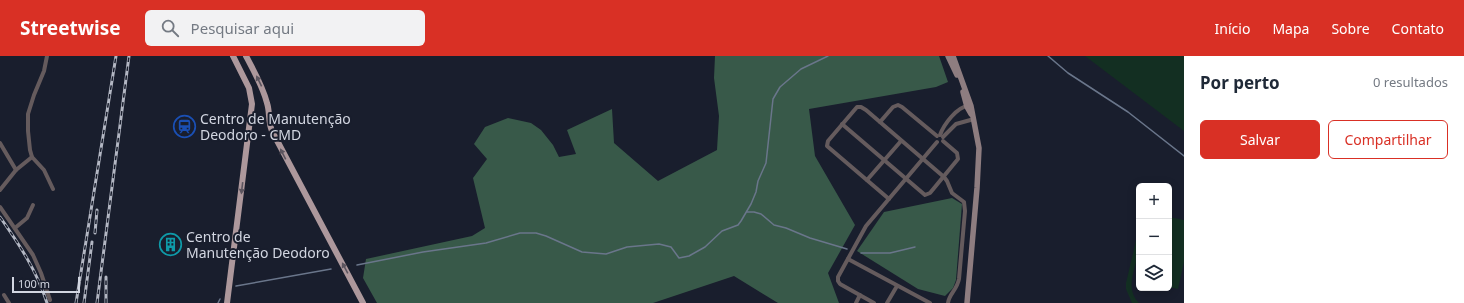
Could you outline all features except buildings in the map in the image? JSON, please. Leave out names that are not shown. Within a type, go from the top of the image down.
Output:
[{"type":"main road","points":[[227,303],[252,104],[249,88],[233,56]]},
{"type":"main road","points":[[246,56],[263,91],[272,131],[363,303]]},
{"type":"main road","points":[[948,56],[959,79],[973,118],[979,143],[967,303]]},
{"type":"main road","points":[[953,56],[969,108]]},
{"type":"street","points":[[47,56],[44,71],[28,114],[29,142],[32,157],[44,170],[54,189]]},
{"type":"street","points":[[842,124],[925,195],[930,193],[957,162],[959,158],[957,153],[941,137],[898,105],[893,108],[880,122]]},
{"type":"street","points":[[889,199],[827,146],[828,141],[855,109],[859,107],[863,108],[944,177],[948,181],[952,193],[962,200],[965,207],[959,279],[948,303]]},
{"type":"street","points":[[941,137],[947,123],[959,109],[969,108]]},
{"type":"street","points":[[874,303],[840,284],[838,277],[866,226],[937,142],[936,140],[956,124],[973,118]]},
{"type":"street","points":[[867,180],[901,140]]},
{"type":"street","points":[[0,143],[16,170]]},
{"type":"street","points":[[0,190],[16,170],[32,157]]},
{"type":"street","points":[[15,228],[27,218],[33,205]]},
{"type":"street","points":[[0,207],[35,258],[50,300]]},
{"type":"street","points":[[848,259],[930,303]]},
{"type":"street","points":[[888,303],[897,286]]},
{"type":"street","points":[[4,295],[10,303]]},
{"type":"street","points":[[856,303],[860,295]]},
{"type":"green space","points":[[715,56],[939,56],[948,82],[936,87],[809,109],[815,156],[855,225],[828,273],[839,303],[778,303],[734,276],[653,303],[377,303],[363,278],[366,259],[472,236],[485,228],[473,178],[487,159],[474,144],[485,127],[508,118],[531,123],[541,130],[553,145],[559,157],[576,154],[567,130],[612,109],[614,143],[658,181],[717,150],[719,116],[714,78]]},
{"type":"green space","points":[[1085,56],[1184,56],[1184,131]]},
{"type":"green space","points":[[952,198],[962,204],[956,280],[953,288],[945,296],[918,289],[857,251],[884,212]]},
{"type":"green space","points":[[1172,218],[1184,220],[1184,262],[1178,289],[1172,288]]},
{"type":"green space","points":[[1136,241],[1136,263],[1132,278],[1132,291],[1139,303],[1132,303],[1126,289],[1126,283]]},
{"type":"waterway","points":[[357,265],[423,252],[486,243],[520,233],[536,233],[546,236],[582,252],[606,254],[627,247],[659,244],[671,247],[679,258],[689,256],[705,247],[722,231],[738,225],[741,221],[751,204],[756,192],[758,181],[766,163],[773,99],[780,87],[801,69],[828,56]]},
{"type":"waterway","points":[[1048,56],[1068,73],[1128,112],[1184,156]]},
{"type":"waterway","points":[[747,212],[761,214],[774,225],[847,249]]},
{"type":"waterway","points":[[861,253],[890,253],[915,247]]},
{"type":"waterway","points":[[236,286],[331,269]]},
{"type":"waterway","points":[[218,303],[220,299]]},
{"type":"railway","points":[[76,303],[116,56]]},
{"type":"railway","points":[[97,303],[129,56]]},
{"type":"railway","points":[[95,233],[97,210]]},
{"type":"railway","points":[[0,217],[33,269],[47,303]]},
{"type":"railway","points":[[84,303],[92,242]]},
{"type":"railway","points":[[106,277],[106,303]]},
{"type":"place","name":"Centro de Manutenção Deodoro - CMD","points":[[184,127]]},
{"type":"place","name":"Centro de Manutenção Deodoro","points":[[171,245]]}]
